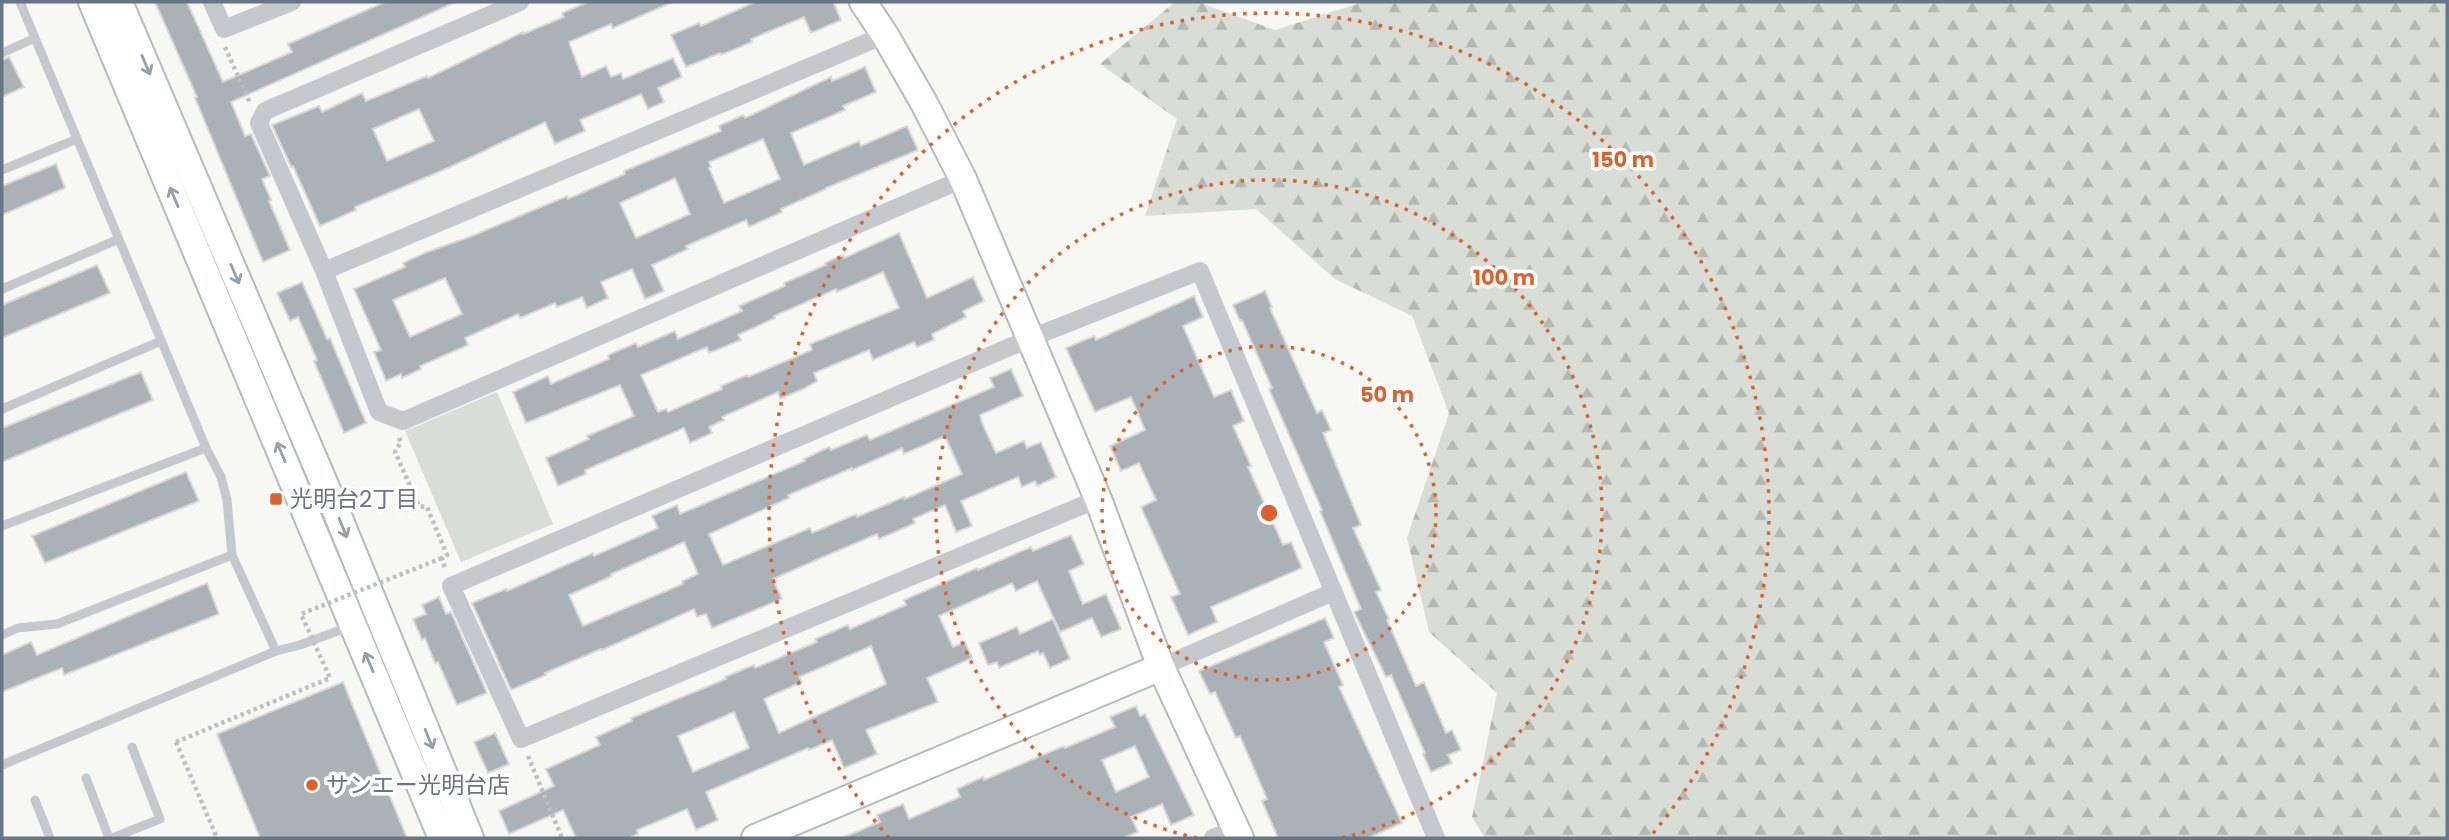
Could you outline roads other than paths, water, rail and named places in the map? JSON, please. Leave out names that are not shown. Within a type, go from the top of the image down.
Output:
[{"type":"street","points":[[92,2],[442,838]]},
{"type":"street","points":[[119,2],[336,511],[470,838]]},
{"type":"street","points":[[212,2],[224,29],[292,2]]},
{"type":"street","points":[[520,2],[265,111],[259,122],[324,271],[379,412],[403,421],[963,180]]},
{"type":"street","points":[[863,2],[924,103],[963,180],[1098,499],[1161,667],[1230,835]]},
{"type":"street","points":[[324,271],[885,35]]},
{"type":"street","points":[[1098,499],[521,739],[451,586],[1031,338],[1200,271],[1436,838]]},
{"type":"street","points":[[755,838],[1333,592]]},
{"type":"lane","points":[[20,2],[206,448],[221,477],[227,500],[232,555],[276,652]]},
{"type":"lane","points":[[2,52],[35,38]]},
{"type":"lane","points":[[2,170],[77,139]]},
{"type":"lane","points":[[2,289],[119,239]]},
{"type":"lane","points":[[2,409],[162,341]]},
{"type":"lane","points":[[2,526],[206,448]]},
{"type":"lane","points":[[2,635],[18,628],[57,624],[232,555]]},
{"type":"lane","points":[[2,765],[276,652],[353,625]]},
{"type":"lane","points":[[86,778],[111,838],[160,819],[132,747]]},
{"type":"lane","points":[[35,800],[50,838]]},
{"type":"place","name":"光明台2丁目","points":[[276,499]]},
{"type":"place","name":"サンエー光明台店","points":[[312,785]]}]
